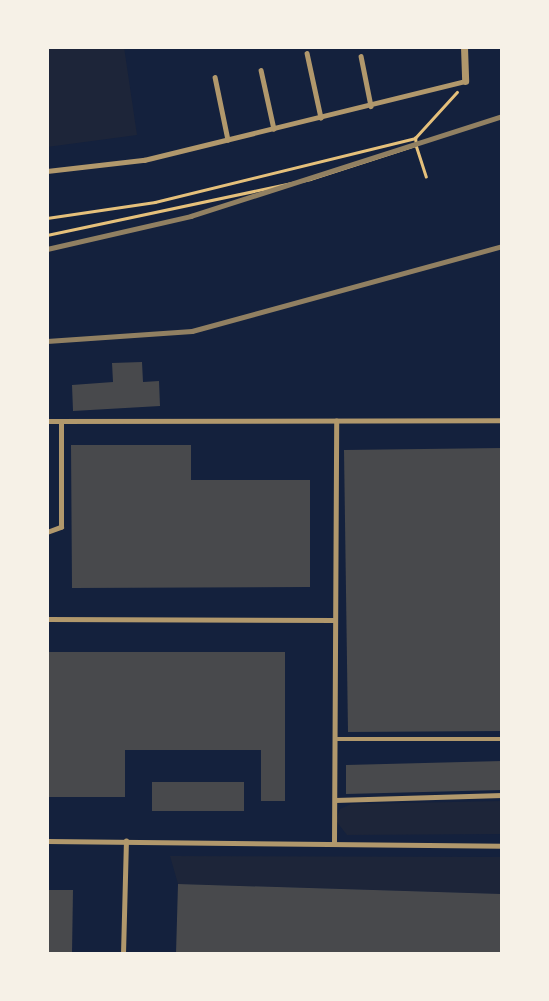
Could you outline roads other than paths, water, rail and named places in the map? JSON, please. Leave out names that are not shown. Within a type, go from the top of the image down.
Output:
[{"type":"street","points":[[464,47],[465,80]]},
{"type":"lane","points":[[307,53],[321,117]]},
{"type":"lane","points":[[361,56],[371,106]]},
{"type":"lane","points":[[261,71],[274,129]]},
{"type":"lane","points":[[215,77],[228,140]]},
{"type":"lane","points":[[47,172],[145,160],[371,106],[465,80]]},
{"type":"lane","points":[[47,421],[502,420]]},
{"type":"lane","points":[[334,843],[337,421]]},
{"type":"lane","points":[[47,532],[61,527],[61,422]]},
{"type":"lane","points":[[47,619],[335,620]]},
{"type":"lane","points":[[335,739],[502,739]]},
{"type":"lane","points":[[335,800],[502,795]]},
{"type":"lane","points":[[47,841],[502,846]]},
{"type":"lane","points":[[123,954],[126,841]]},
{"type":"railway","points":[[47,249],[191,216],[502,116]]},
{"type":"railway","points":[[47,341],[192,331],[502,246]]}]
